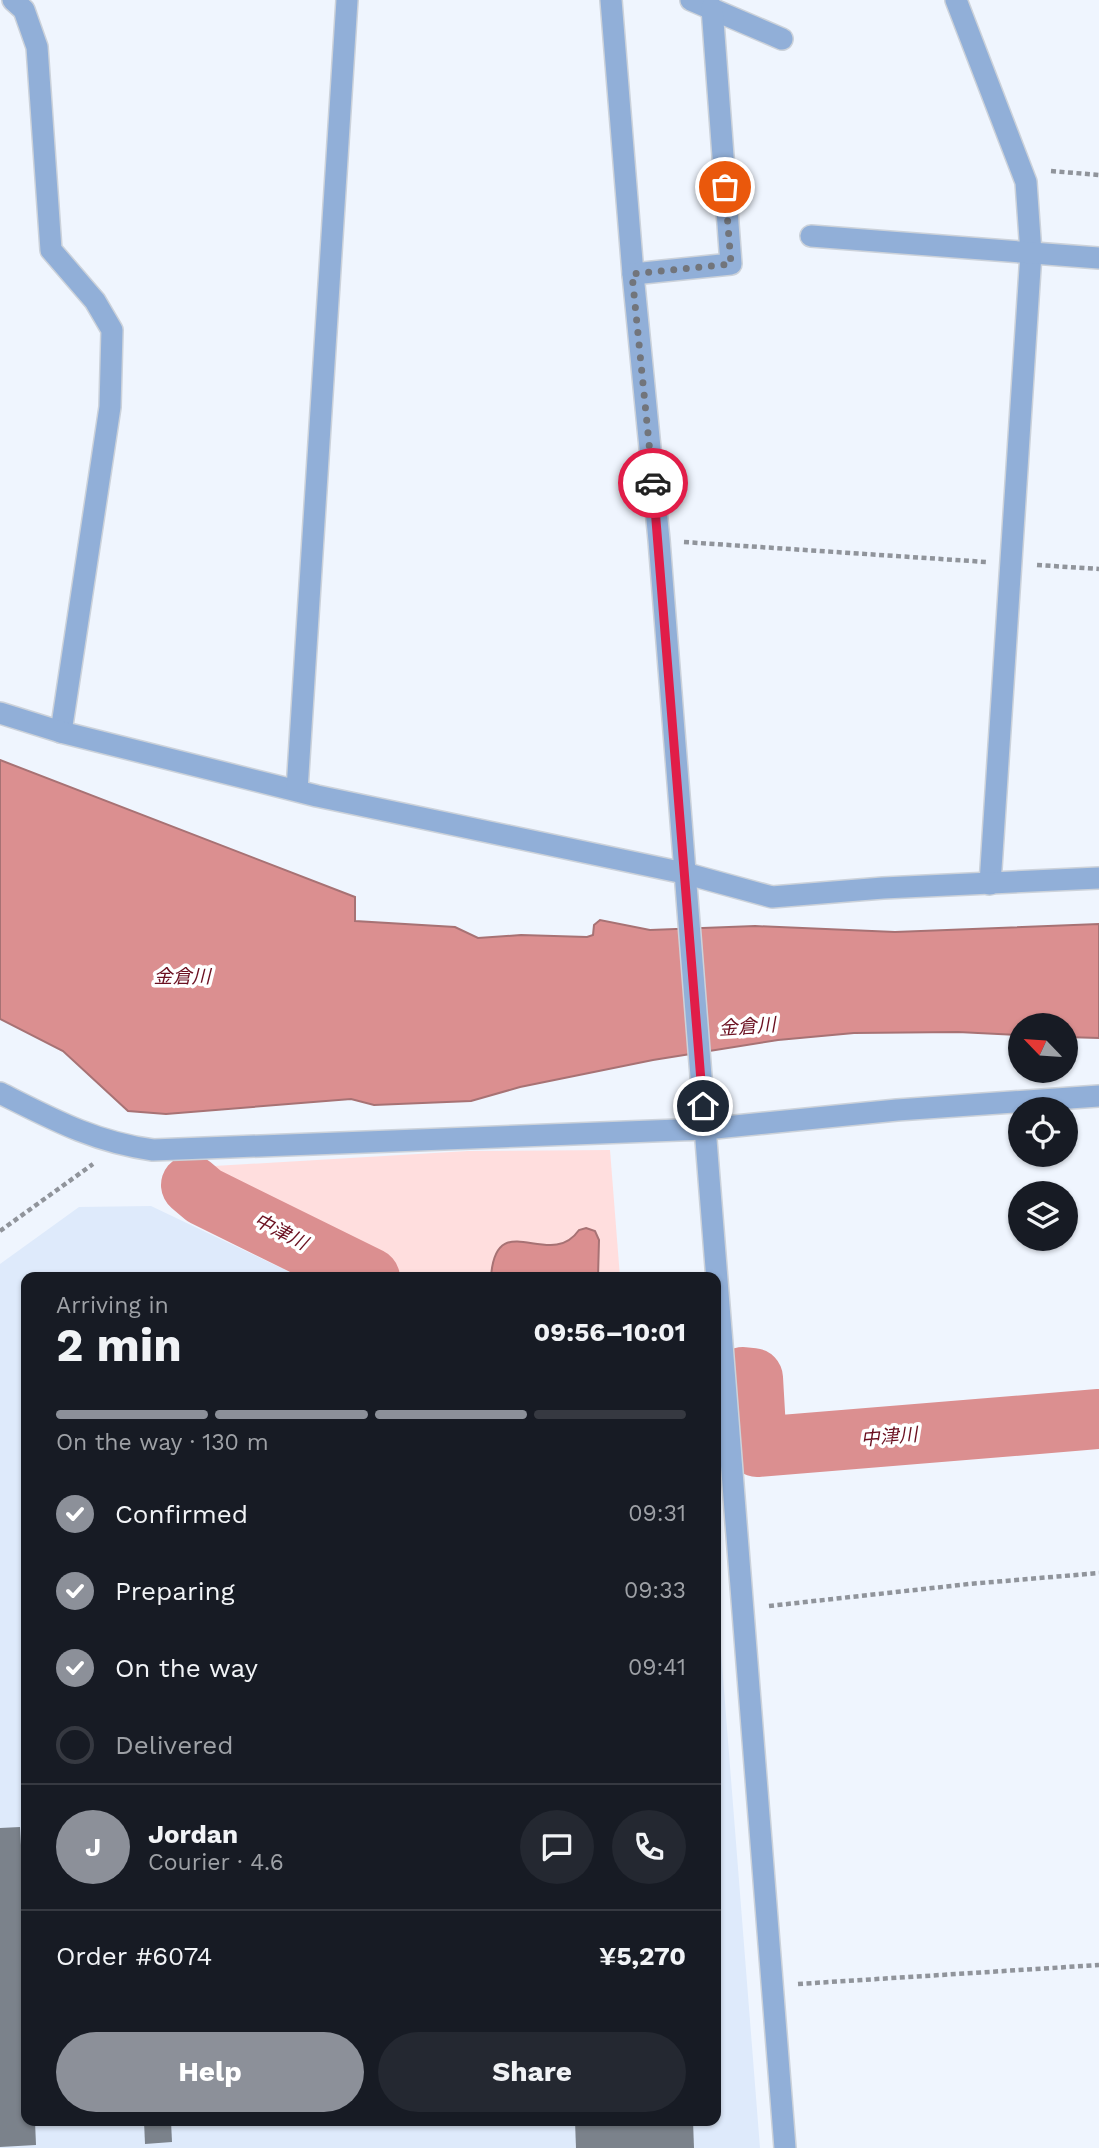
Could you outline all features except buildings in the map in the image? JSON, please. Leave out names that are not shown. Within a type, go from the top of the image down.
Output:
[{"type":"street","points":[[13,0],[24,10],[37,47],[51,250],[95,301],[112,330],[110,407],[61,732]]},
{"type":"street","points":[[297,790],[347,0]]},
{"type":"street","points":[[611,0],[632,274],[659,540],[716,1272]]},
{"type":"street","points":[[691,0],[782,39]]},
{"type":"street","points":[[956,0],[1026,182],[1031,253],[990,884]]},
{"type":"street","points":[[632,274],[731,264],[712,8]]},
{"type":"street","points":[[811,236],[1099,258]]},
{"type":"street","points":[[0,713],[61,732],[297,790],[685,881],[772,897],[1099,878]]},
{"type":"street","points":[[0,1093],[80,1133],[121,1146],[153,1150],[705,1129],[897,1110],[1099,1096]]},
{"type":"street","points":[[721,1331],[785,2148]]},
{"type":"path","points":[[1021,168],[1099,175]]},
{"type":"path","points":[[659,540],[1099,569]]},
{"type":"path","points":[[0,1231],[121,1146]]},
{"type":"path","points":[[743,1608],[1099,1573]]},
{"type":"path","points":[[772,1986],[1099,1965]]},
{"type":"shaded area","points":[[610,1150],[620,1272],[381,1272],[206,1186],[197,1167],[468,1151]]},
{"type":"shaded area","points":[[151,1206],[290,1272],[21,1272],[21,2126],[721,2126],[721,1652],[760,2148],[0,2148],[0,1264],[79,1207]]},
{"type":"water","name":"金倉川","points":[[0,760],[355,897],[355,921],[455,927],[478,938],[521,935],[587,937],[593,935],[594,925],[600,920],[650,930],[755,926],[895,932],[1099,924],[1099,1038],[1078,1037],[1078,1013],[1008,1013],[1008,1034],[854,1033],[778,1040],[653,1060],[520,1087],[471,1101],[374,1105],[351,1099],[166,1114],[128,1111],[63,1051],[0,1019]]},
{"type":"water","points":[[586,1228],[595,1231],[599,1240],[598,1272],[492,1272],[495,1256],[503,1245],[526,1242],[554,1245],[567,1241],[579,1230]]},
{"type":"waterway","name":"中津川","points":[[191,1185],[204,1196],[358,1272]]},
{"type":"waterway","name":"中津川","points":[[743,1377],[753,1378],[757,1447],[1099,1419]]},
{"type":"way so far","points":[[653,483],[632,274],[731,264],[725,187]]},
{"type":"route","points":[[653,483],[703,1106]]}]
